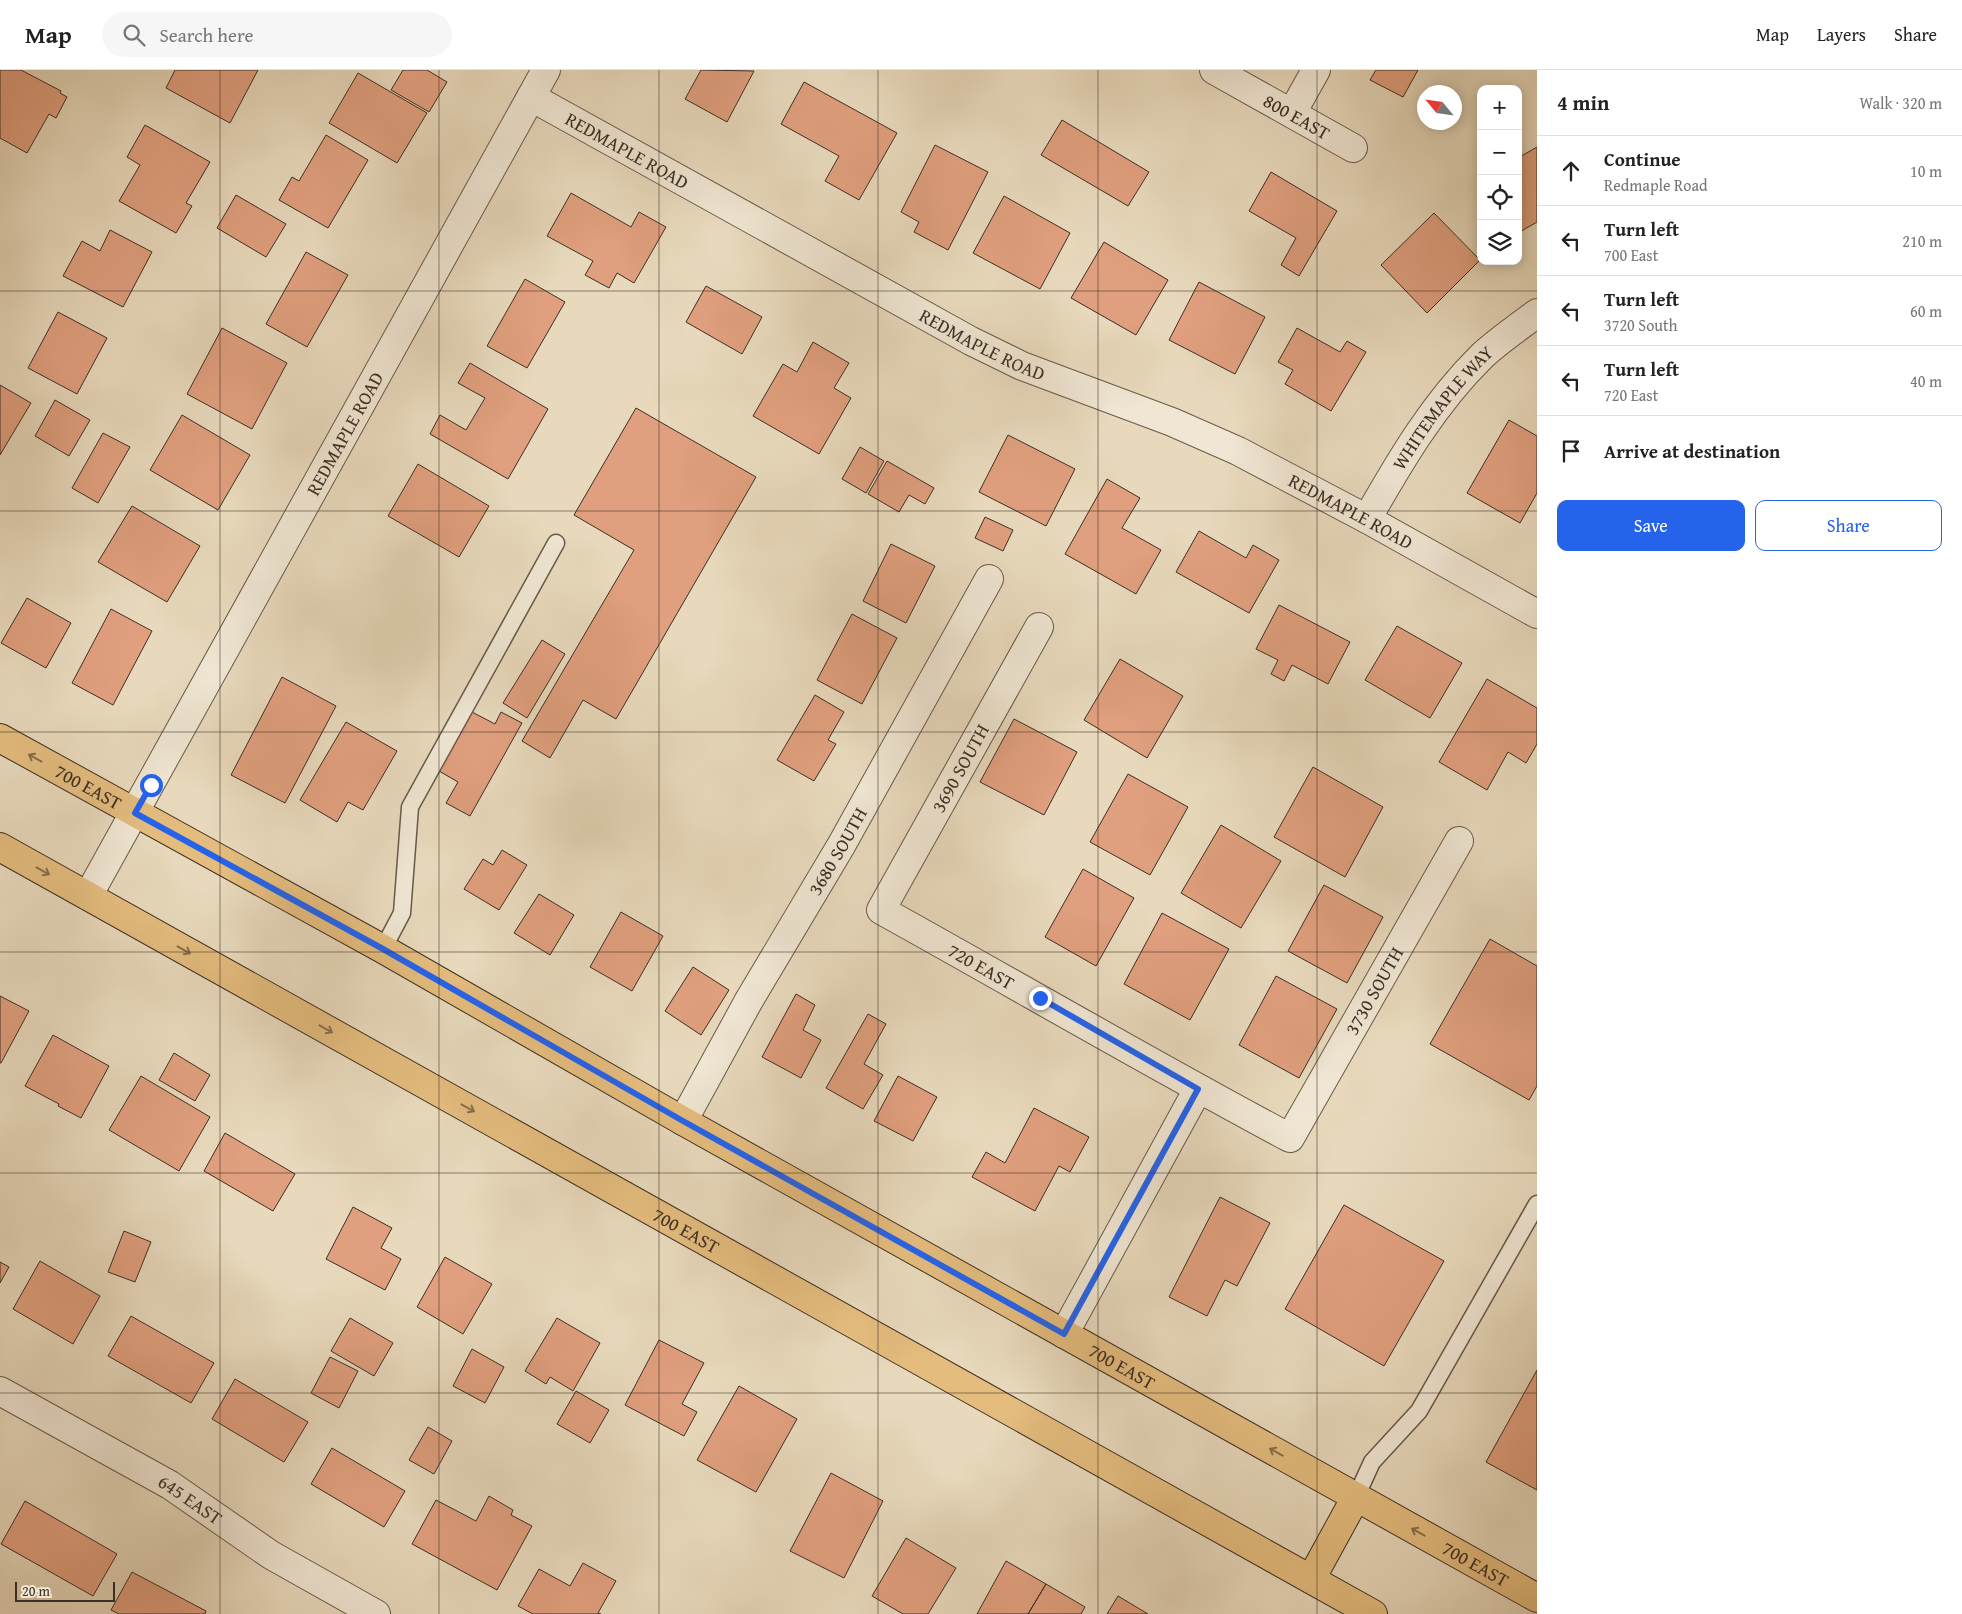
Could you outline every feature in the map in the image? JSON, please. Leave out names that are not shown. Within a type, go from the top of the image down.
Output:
[{"type":"main road","name":"700 EAST","points":[[0,738],[383,949],[683,1121],[1537,1598]]},
{"type":"main road","name":"700 EAST","points":[[0,847],[1372,1614]]},
{"type":"main road","points":[[1311,1580],[1356,1497]]},
{"type":"street","points":[[531,97],[546,70]]},
{"type":"street","name":"800 EAST","points":[[1214,70],[1353,148]]},
{"type":"street","points":[[1292,114],[1316,70]]},
{"type":"street","name":"REDMAPLE ROAD","points":[[88,896],[531,97],[970,341],[1022,366],[1172,422],[1238,452],[1367,519],[1537,614]]},
{"type":"street","name":"WHITEMAPLE WAY","points":[[1367,519],[1404,454],[1441,403],[1483,356],[1537,313]]},
{"type":"street","name":"3680 SOUTH","points":[[683,1121],[748,1002],[842,844],[989,578]]},
{"type":"street","name":"3690 SOUTH","points":[[881,910],[1039,626]]},
{"type":"street","name":"3730 SOUTH","points":[[1290,1138],[1459,841]]},
{"type":"street","name":"720 EAST","points":[[881,910],[1040,998],[1198,1089],[1290,1138]]},
{"type":"street","points":[[1064,1334],[1198,1089]]},
{"type":"street","name":"645 EAST","points":[[0,1391],[170,1486],[271,1555],[376,1614]]},
{"type":"lane","points":[[383,949],[402,913],[410,807],[556,543]]},
{"type":"lane","points":[[1356,1497],[1372,1462],[1419,1410],[1537,1204]]},
{"type":"building","points":[[0,70],[21,70],[61,91],[60,93],[67,97],[56,118],[49,114],[27,153],[0,138]]},
{"type":"building","points":[[175,70],[258,70],[230,123],[166,88]]},
{"type":"building","points":[[403,70],[427,70],[447,82],[429,112],[391,90]]},
{"type":"building","points":[[701,70],[754,71],[727,122],[685,99]]},
{"type":"building","points":[[1376,70],[1418,70],[1403,97],[1370,80]]},
{"type":"building","points":[[358,73],[427,113],[397,163],[329,123]]},
{"type":"building","points":[[804,82],[897,133],[859,200],[825,181],[839,156],[781,124]]},
{"type":"building","points":[[1062,120],[1149,172],[1128,206],[1041,155]]},
{"type":"building","points":[[145,125],[210,162],[186,203],[192,206],[176,233],[119,201],[140,165],[127,157]]},
{"type":"building","points":[[326,135],[368,160],[328,228],[279,200],[292,177],[299,181]]},
{"type":"building","points":[[935,145],[988,172],[948,250],[914,232],[919,222],[901,212]]},
{"type":"building","points":[[1537,147],[1537,222],[1522,231],[1522,175],[1522,156]]},
{"type":"building","points":[[1271,172],[1337,211],[1299,276],[1281,265],[1296,238],[1249,211]]},
{"type":"building","points":[[571,193],[631,227],[639,212],[666,227],[634,283],[617,273],[609,288],[585,275],[593,261],[547,236]]},
{"type":"building","points":[[236,195],[286,224],[266,257],[217,228]]},
{"type":"building","points":[[1004,196],[1070,233],[1040,289],[973,253]]},
{"type":"building","points":[[1434,213],[1477,257],[1477,263],[1427,313],[1381,265]]},
{"type":"building","points":[[110,230],[152,252],[123,307],[63,276],[82,241],[100,251]]},
{"type":"building","points":[[1104,242],[1168,280],[1136,335],[1071,298]]},
{"type":"building","points":[[306,252],[348,275],[307,347],[266,324]]},
{"type":"building","points":[[525,279],[565,302],[527,368],[487,346]]},
{"type":"building","points":[[1199,282],[1265,317],[1235,374],[1169,340]]},
{"type":"building","points":[[706,286],[762,317],[742,354],[686,322]]},
{"type":"building","points":[[58,312],[107,338],[77,394],[28,368]]},
{"type":"building","points":[[222,328],[287,363],[252,429],[187,394]]},
{"type":"building","points":[[1297,328],[1340,352],[1347,341],[1366,352],[1331,411],[1285,384],[1293,370],[1278,362]]},
{"type":"building","points":[[813,342],[849,363],[834,388],[851,398],[819,454],[753,416],[783,364],[797,372]]},
{"type":"building","points":[[470,363],[548,409],[508,479],[430,434],[440,415],[466,430],[485,398],[458,383]]},
{"type":"building","points":[[0,385],[31,403],[0,455]]},
{"type":"building","points":[[55,400],[90,420],[69,456],[35,436]]},
{"type":"building","points":[[636,408],[756,477],[616,719],[583,700],[550,758],[522,741],[634,550],[574,515]]},
{"type":"building","points":[[182,415],[250,455],[218,510],[150,470]]},
{"type":"building","points":[[1509,420],[1537,436],[1537,493],[1520,523],[1467,493]]},
{"type":"building","points":[[103,433],[130,447],[98,503],[72,488]]},
{"type":"building","points":[[1008,435],[1075,469],[1046,526],[979,492]]},
{"type":"building","points":[[860,447],[884,461],[866,493],[842,479]]},
{"type":"building","points":[[887,461],[934,488],[925,504],[909,495],[899,512],[868,494]]},
{"type":"building","points":[[418,464],[489,506],[459,557],[388,516]]},
{"type":"building","points":[[1107,479],[1140,498],[1122,528],[1161,550],[1136,594],[1065,554]]},
{"type":"building","points":[[132,506],[200,546],[167,602],[98,562]]},
{"type":"building","points":[[985,517],[1013,530],[1003,551],[975,538]]},
{"type":"building","points":[[1199,531],[1246,558],[1253,545],[1279,560],[1249,613],[1176,572]]},
{"type":"building","points":[[891,544],[935,566],[906,623],[863,601]]},
{"type":"building","points":[[27,598],[71,623],[46,668],[1,643]]},
{"type":"building","points":[[1279,605],[1350,642],[1328,684],[1292,665],[1284,681],[1271,674],[1278,660],[1256,649]]},
{"type":"building","points":[[111,609],[152,631],[113,705],[72,683]]},
{"type":"building","points":[[852,614],[897,638],[862,704],[817,680]]},
{"type":"building","points":[[1397,626],[1462,663],[1430,718],[1365,680]]},
{"type":"building","points":[[542,640],[565,654],[527,718],[503,703]]},
{"type":"building","points":[[1120,659],[1183,696],[1147,758],[1084,720]]},
{"type":"building","points":[[282,677],[336,706],[285,803],[231,775]]},
{"type":"building","points":[[1487,679],[1537,708],[1537,744],[1526,763],[1508,752],[1487,790],[1439,762]]},
{"type":"building","points":[[815,695],[844,712],[828,740],[836,744],[814,781],[777,760]]},
{"type":"building","points":[[472,712],[495,724],[501,712],[522,723],[470,816],[446,803],[458,782],[439,771]]},
{"type":"building","points":[[1014,719],[1077,752],[1044,815],[980,782]]},
{"type":"building","points":[[346,722],[397,751],[363,810],[348,802],[337,822],[300,800]]},
{"type":"building","points":[[1313,767],[1383,807],[1345,877],[1274,837]]},
{"type":"building","points":[[1128,774],[1188,807],[1150,875],[1090,842]]},
{"type":"building","points":[[1221,825],[1281,861],[1241,928],[1181,893]]},
{"type":"building","points":[[502,850],[527,865],[499,910],[464,889],[483,859],[493,865]]},
{"type":"building","points":[[1083,869],[1134,898],[1096,966],[1045,937]]},
{"type":"building","points":[[1324,885],[1383,917],[1347,983],[1288,951]]},
{"type":"building","points":[[539,894],[574,915],[550,955],[514,933]]},
{"type":"building","points":[[621,912],[663,936],[632,991],[590,967]]},
{"type":"building","points":[[1162,913],[1229,949],[1190,1020],[1124,984]]},
{"type":"building","points":[[1490,939],[1537,966],[1537,1086],[1529,1100],[1430,1044]]},
{"type":"building","points":[[693,967],[729,990],[701,1035],[665,1011]]},
{"type":"building","points":[[1276,976],[1337,1009],[1299,1078],[1239,1045]]},
{"type":"building","points":[[796,994],[815,1005],[803,1030],[821,1040],[801,1078],[762,1057]]},
{"type":"building","points":[[0,996],[29,1011],[1,1063],[0,1063]]},
{"type":"building","points":[[868,1014],[886,1024],[864,1064],[883,1075],[863,1109],[826,1088]]},
{"type":"building","points":[[53,1035],[109,1066],[81,1118],[25,1086]]},
{"type":"building","points":[[174,1053],[210,1075],[195,1101],[159,1080]]},
{"type":"building","points":[[141,1076],[210,1117],[179,1171],[109,1130]]},
{"type":"building","points":[[898,1076],[937,1097],[913,1141],[874,1121]]},
{"type":"building","points":[[1034,1108],[1089,1137],[1070,1172],[1059,1166],[1035,1211],[972,1177],[986,1152],[1005,1163]]},
{"type":"building","points":[[225,1133],[295,1174],[273,1211],[204,1171]]},
{"type":"building","points":[[1220,1197],[1270,1223],[1237,1286],[1225,1280],[1207,1316],[1169,1297]]},
{"type":"building","points":[[1344,1205],[1444,1261],[1384,1366],[1285,1309]]},
{"type":"building","points":[[353,1207],[392,1228],[381,1248],[401,1259],[385,1290],[326,1259]]},
{"type":"building","points":[[124,1231],[151,1242],[135,1282],[108,1272]]},
{"type":"building","points":[[445,1257],[492,1284],[463,1334],[417,1307]]},
{"type":"building","points":[[40,1261],[100,1296],[73,1344],[13,1309]]},
{"type":"building","points":[[0,1262],[9,1267],[0,1283]]},
{"type":"building","points":[[131,1316],[214,1363],[191,1403],[108,1356]]},
{"type":"building","points":[[350,1318],[393,1343],[374,1376],[331,1351]]},
{"type":"building","points":[[557,1318],[600,1343],[573,1391],[550,1377],[546,1384],[525,1371]]},
{"type":"building","points":[[659,1340],[704,1363],[682,1404],[697,1412],[684,1436],[625,1405]]},
{"type":"building","points":[[472,1349],[504,1367],[485,1403],[453,1386]]},
{"type":"building","points":[[330,1357],[358,1371],[339,1408],[311,1393]]},
{"type":"building","points":[[1537,1370],[1537,1490],[1486,1462]]},
{"type":"building","points":[[235,1379],[308,1422],[284,1462],[212,1419]]},
{"type":"building","points":[[739,1386],[797,1419],[756,1492],[697,1460]]},
{"type":"building","points":[[576,1391],[609,1410],[590,1443],[557,1424]]},
{"type":"building","points":[[428,1427],[452,1441],[434,1474],[409,1460]]},
{"type":"building","points":[[332,1448],[405,1491],[384,1527],[311,1484]]},
{"type":"building","points":[[831,1473],[883,1501],[844,1578],[790,1551]]},
{"type":"building","points":[[489,1496],[513,1510],[511,1515],[532,1526],[497,1590],[412,1544],[436,1500],[476,1521]]},
{"type":"building","points":[[25,1501],[117,1554],[93,1596],[1,1544]]},
{"type":"building","points":[[906,1538],[956,1568],[928,1614],[903,1614],[872,1596]]},
{"type":"building","points":[[1006,1561],[1046,1584],[1028,1614],[977,1614]]},
{"type":"building","points":[[583,1563],[616,1581],[598,1613],[601,1614],[533,1614],[518,1606],[539,1569],[570,1586]]},
{"type":"building","points":[[132,1572],[206,1611],[205,1614],[119,1614],[111,1610]]},
{"type":"building","points":[[1046,1584],[1085,1607],[1081,1614],[1028,1614]]},
{"type":"building","points":[[1118,1596],[1148,1614],[1107,1614]]},
{"type":"route","points":[[151,785],[135,813],[383,949],[683,1121],[1064,1334],[1198,1089],[1040,998]]}]
